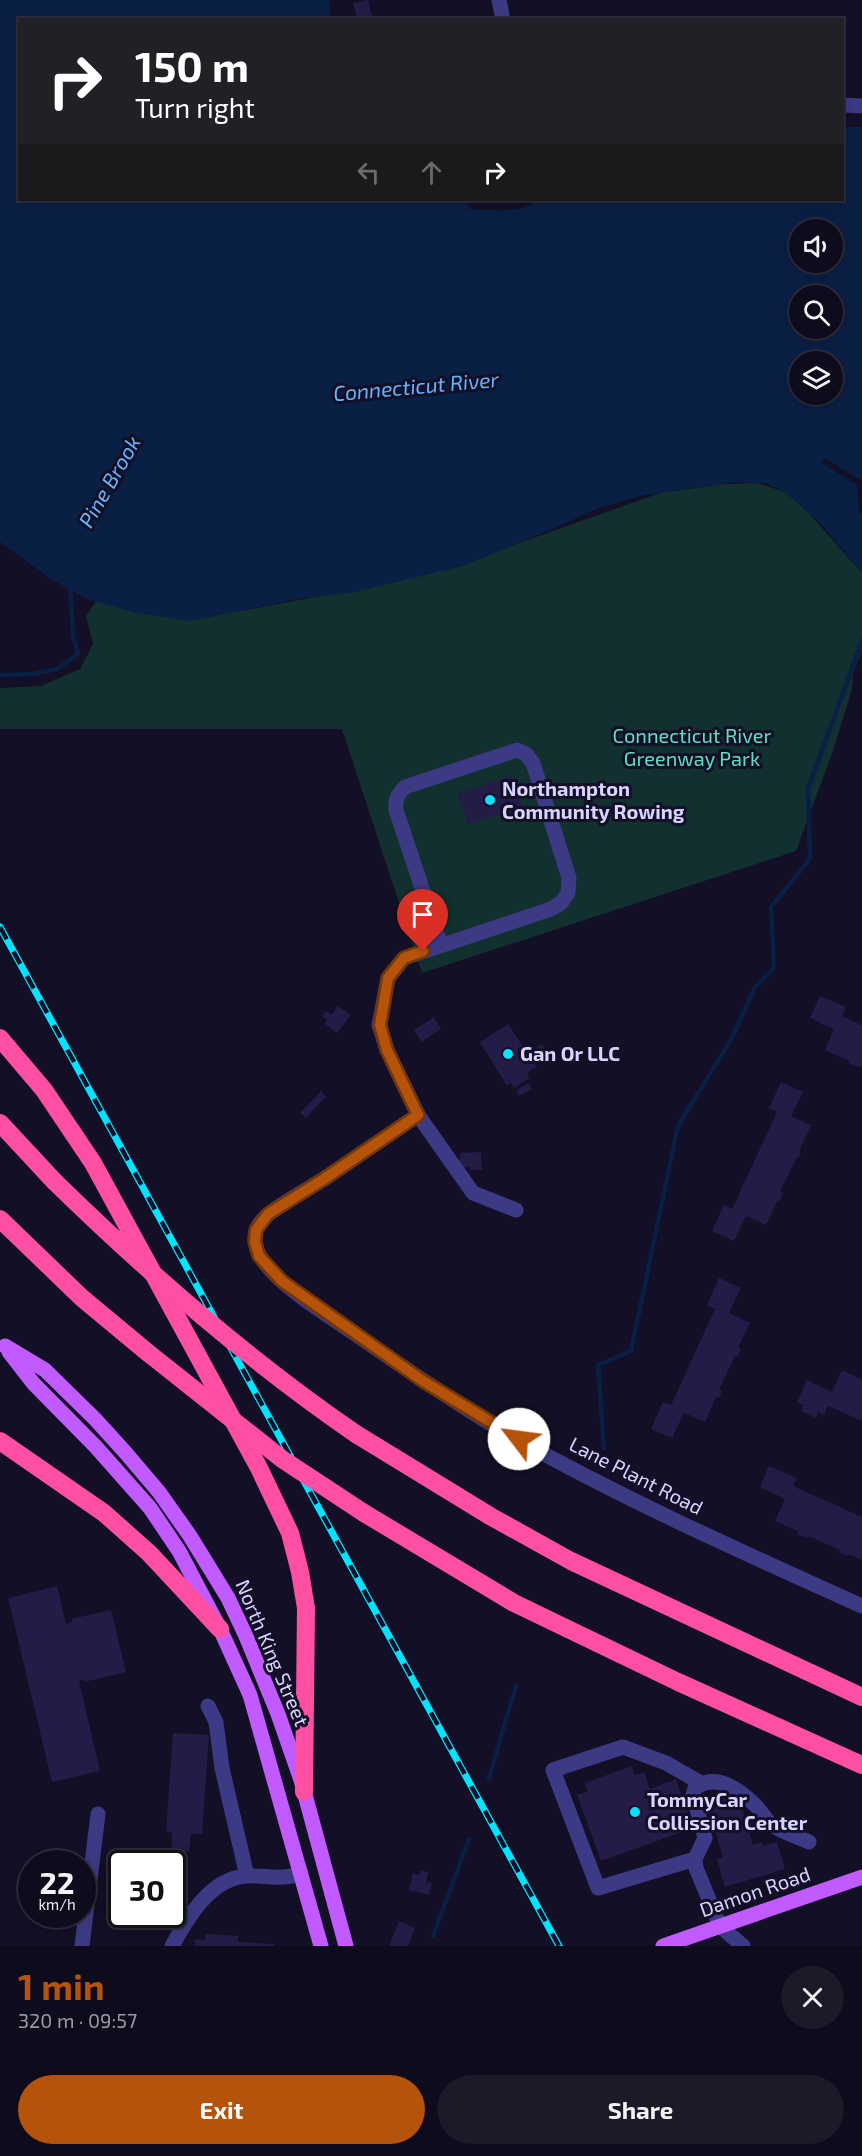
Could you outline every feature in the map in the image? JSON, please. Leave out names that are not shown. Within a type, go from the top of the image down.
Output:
[{"type":"highway","points":[[0,1038],[44,1090],[93,1163],[259,1468],[290,1533],[306,1608],[304,1792]]},
{"type":"highway","points":[[0,1123],[54,1181],[134,1257],[228,1339],[292,1389],[356,1434],[490,1516],[571,1561],[862,1696]]},
{"type":"highway","points":[[0,1218],[82,1298],[147,1352],[282,1459],[364,1513],[514,1603],[678,1682],[862,1765]]},
{"type":"highway","points":[[0,1441],[104,1512],[149,1553],[220,1629]]},
{"type":"main road","name":"North King Street","points":[[2,1343],[45,1370],[95,1419],[159,1492],[190,1536],[228,1598],[278,1714],[304,1792],[346,1946]]},
{"type":"main road","name":"North King Street","points":[[2,1343],[33,1383],[96,1447],[150,1508],[179,1551],[220,1629],[250,1695],[321,1946]]},
{"type":"main road","name":"Damon Road","points":[[663,1946],[862,1877]]},
{"type":"street","points":[[499,0],[503,18]]},
{"type":"street","points":[[844,105],[862,106]]},
{"type":"street","points":[[441,945],[396,810],[395,801],[398,793],[405,787],[517,750],[526,754],[532,763],[569,878],[568,893],[561,903],[538,915],[404,958],[388,978],[380,1025],[387,1050],[418,1115],[473,1193],[516,1210]]},
{"type":"street","name":"Lane Plant Road","points":[[418,1115],[268,1214],[256,1230],[255,1242],[259,1256],[282,1281],[320,1310],[423,1381],[504,1432],[620,1494],[862,1606]]},
{"type":"street","points":[[208,1706],[216,1722],[222,1768],[247,1876]]},
{"type":"street","points":[[695,1859],[598,1888],[553,1770],[623,1747],[666,1763],[701,1783]]},
{"type":"street","points":[[743,1946],[720,1926],[696,1868],[695,1859],[705,1838],[693,1795],[695,1788],[701,1783],[716,1780],[731,1787],[755,1806],[772,1825],[809,1842]]},
{"type":"street","points":[[82,1946],[98,1814]]},
{"type":"street","points":[[172,1946],[203,1900],[219,1884],[247,1876],[284,1877],[301,1873]]},
{"type":"green space","name":"Connecticut River Greenway Park","points":[[757,483],[785,492],[807,511],[862,573],[862,651],[853,673],[852,689],[833,751],[796,851],[422,973],[342,729],[0,729],[0,688],[41,686],[80,669],[93,644],[86,616],[100,595],[151,615],[209,617],[394,582],[522,542],[660,493],[724,484]]},
{"type":"water","name":"Connecticut River","points":[[0,0],[329,0],[331,18],[18,18],[18,201],[467,201],[470,209],[505,210],[522,208],[535,201],[844,201],[844,127],[862,127],[862,573],[820,523],[785,492],[766,483],[736,482],[645,495],[599,508],[463,566],[350,593],[303,598],[189,621],[137,613],[89,600],[51,579],[0,542]]},
{"type":"pier","points":[[825,458],[862,481],[862,514],[859,512],[857,485],[822,463]]},
{"type":"building","points":[[368,0],[372,18],[357,18],[353,3]]},
{"type":"building","name":"Northampton Community Rowing","points":[[512,776],[522,806],[468,825],[457,794]]},
{"type":"building","points":[[820,996],[846,1007],[842,1016],[862,1025],[862,1067],[849,1064],[850,1061],[825,1050],[834,1029],[810,1018]]},
{"type":"building","points":[[338,1006],[351,1015],[337,1033],[325,1024],[327,1020],[322,1016],[326,1011],[331,1015]]},
{"type":"building","points":[[434,1017],[441,1029],[421,1042],[414,1030]]},
{"type":"building","name":"Gan Or LLC","points":[[508,1024],[537,1067],[527,1073],[530,1078],[514,1088],[511,1083],[507,1086],[480,1042]]},
{"type":"building","points":[[542,1044],[548,1052],[538,1058],[533,1050]]},
{"type":"building","points":[[781,1082],[803,1092],[791,1116],[811,1125],[799,1151],[801,1152],[798,1159],[780,1192],[783,1193],[780,1201],[778,1200],[766,1225],[746,1216],[734,1241],[712,1231],[724,1205],[732,1209],[777,1112],[769,1108]]},
{"type":"building","points":[[528,1083],[532,1089],[519,1096],[516,1091]]},
{"type":"building","points":[[321,1091],[326,1097],[306,1118],[300,1113]]},
{"type":"building","points":[[481,1152],[482,1170],[470,1170],[470,1167],[460,1168],[460,1153]]},
{"type":"building","points":[[719,1278],[741,1288],[729,1313],[750,1323],[738,1348],[741,1349],[737,1357],[735,1356],[719,1390],[722,1391],[719,1398],[716,1397],[705,1422],[684,1413],[672,1438],[651,1429],[663,1402],[671,1405],[715,1309],[707,1305]]},
{"type":"building","points":[[842,1370],[862,1380],[862,1421],[828,1406],[824,1415],[818,1412],[816,1418],[801,1411],[803,1405],[797,1402],[807,1380],[832,1392]]},
{"type":"building","points":[[769,1466],[797,1478],[793,1486],[862,1517],[862,1560],[839,1552],[840,1550],[808,1536],[807,1538],[797,1534],[798,1531],[775,1521],[785,1499],[760,1487]]},
{"type":"building","points":[[57,1586],[66,1624],[72,1622],[71,1619],[111,1610],[126,1672],[84,1682],[84,1679],[79,1681],[100,1771],[52,1782],[8,1598]]},
{"type":"building","points":[[173,1733],[209,1735],[202,1834],[191,1834],[189,1852],[186,1852],[186,1850],[171,1850],[172,1832],[166,1831]]},
{"type":"building","name":"TommyCar Collission Center","points":[[632,1766],[635,1775],[644,1772],[650,1789],[676,1779],[693,1828],[601,1861],[577,1795],[588,1791],[585,1783]]},
{"type":"building","points":[[731,1791],[734,1803],[740,1801],[753,1845],[763,1842],[763,1846],[777,1842],[785,1869],[725,1887],[717,1859],[723,1858],[706,1798]]},
{"type":"building","points":[[420,1870],[428,1872],[426,1882],[432,1883],[429,1895],[409,1890],[413,1873],[419,1875]]},
{"type":"building","points":[[399,1921],[415,1928],[408,1946],[389,1946]]},
{"type":"building","points":[[206,1934],[238,1936],[238,1942],[274,1944],[274,1946],[195,1946],[195,1939],[205,1940]]},
{"type":"waterway","name":"Pine Brook","points":[[0,675],[33,674],[57,669],[78,654],[73,635],[70,585]]},
{"type":"waterway","points":[[604,1448],[598,1365],[631,1351],[678,1126],[732,1038],[755,987],[774,968],[771,907],[810,859],[808,789],[862,641]]},
{"type":"waterway","points":[[489,1778],[516,1686]]},
{"type":"waterway","points":[[433,1936],[469,1839]]},
{"type":"railway","points":[[0,927],[559,1946]]},
{"type":"place","name":"Northampton Community Rowing","points":[[490,800]]},
{"type":"place","name":"Gan Or LLC","points":[[508,1054]]},
{"type":"place","name":"TommyCar Collission Center","points":[[635,1812]]},
{"type":"route","points":[[423,951],[404,958],[388,978],[380,1025],[387,1050],[418,1115],[268,1214],[256,1230],[255,1242],[259,1256],[270,1270],[320,1310],[423,1381],[519,1439]]}]
